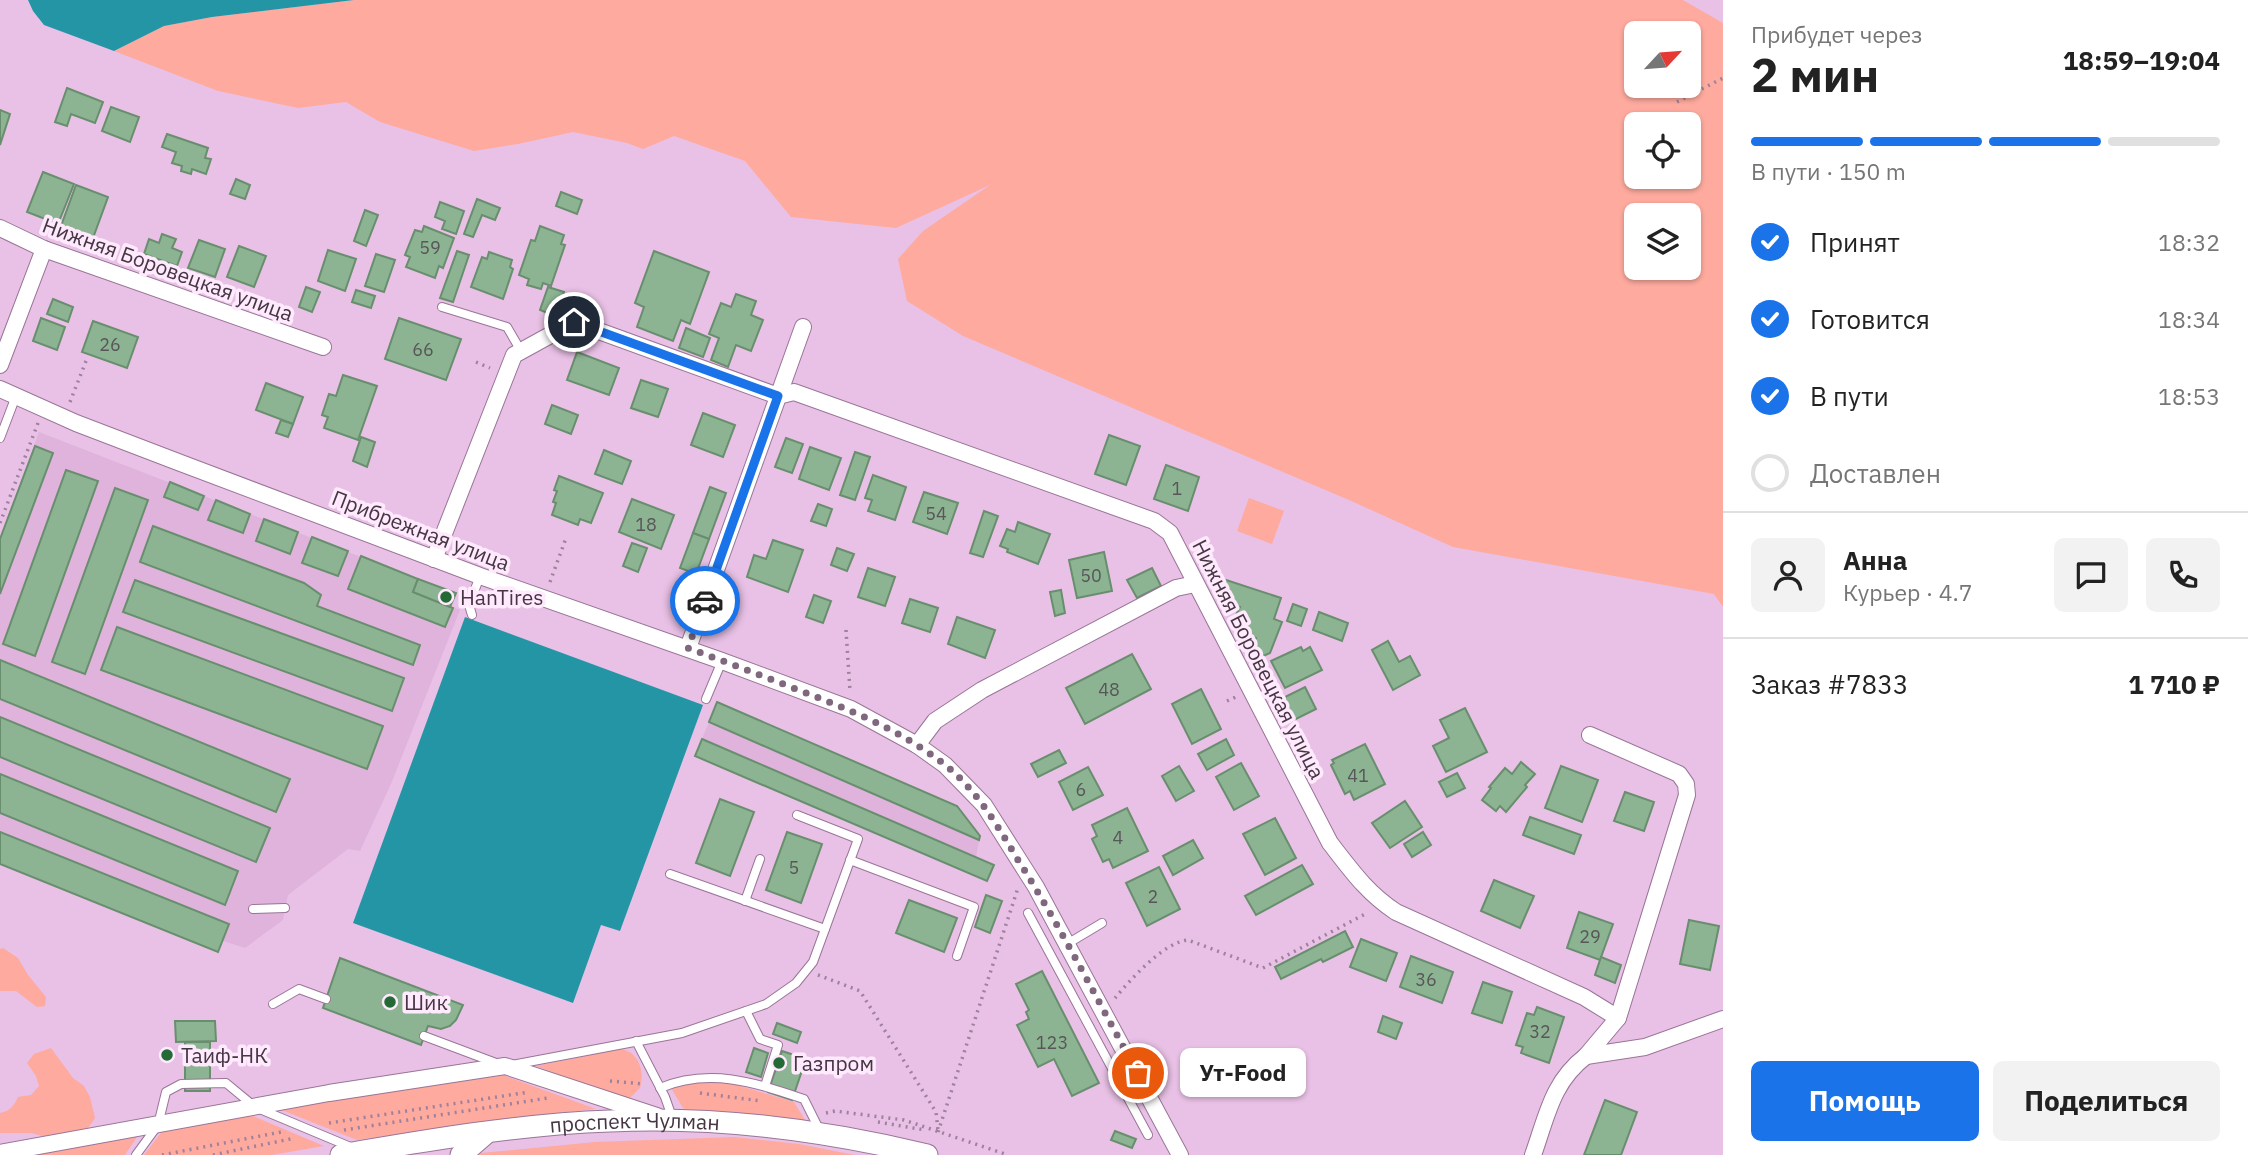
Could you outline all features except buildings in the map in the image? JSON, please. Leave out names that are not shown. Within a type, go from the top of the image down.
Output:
[{"type":"main road","name":"проспект Чулман","points":[[351,1153],[557,1124],[673,1120],[821,1134],[927,1155]]},
{"type":"main road","points":[[461,1155],[485,1134]]},
{"type":"street","name":"Нижняя Боровецкая улица","points":[[0,228],[44,249],[323,347]]},
{"type":"street","points":[[0,365],[44,249]]},
{"type":"street","name":"Нижняя Боровецкая улица","points":[[518,353],[574,322],[778,396],[794,392],[1154,521],[1170,533],[1330,843],[1377,900],[1396,912],[1584,997],[1618,1018]]},
{"type":"street","points":[[688,648],[803,327]]},
{"type":"street","points":[[434,559],[518,353]]},
{"type":"street","name":"Прибрежная улица","points":[[0,388],[64,418],[434,559],[688,648],[851,709],[917,745],[945,765],[984,805],[1067,944],[1180,1155]]},
{"type":"street","points":[[917,745],[935,722],[982,690],[1176,588],[1195,584]]},
{"type":"street","points":[[1533,1155],[1558,1085],[1572,1067],[1587,1056],[1618,1018],[1687,795],[1686,784],[1679,774],[1590,735]]},
{"type":"street","points":[[1587,1056],[1645,1047],[1723,1018]]},
{"type":"street","points":[[0,1153],[328,1093],[505,1066],[673,1120]]},
{"type":"lane","points":[[442,307],[507,327],[518,353]]},
{"type":"lane","points":[[0,438],[16,396]]},
{"type":"lane","points":[[472,615],[469,605],[480,576]]},
{"type":"lane","points":[[706,699],[722,661]]},
{"type":"lane","points":[[424,1036],[505,1066],[682,1033],[766,1004],[796,983],[813,962],[858,839],[797,816]]},
{"type":"lane","points":[[746,901],[760,859]]},
{"type":"lane","points":[[850,860],[974,907],[957,956]]},
{"type":"lane","points":[[670,874],[825,929]]},
{"type":"lane","points":[[253,909],[285,908]]},
{"type":"lane","points":[[1028,913],[1148,1135]]},
{"type":"lane","points":[[1067,944],[1102,923]]},
{"type":"lane","points":[[273,1004],[299,989],[326,999]]},
{"type":"lane","points":[[746,1011],[760,1039],[778,1045],[765,1086]]},
{"type":"lane","points":[[636,1041],[673,1120]]},
{"type":"lane","points":[[660,1088],[676,1081],[711,1077],[765,1086],[804,1099],[821,1134]]},
{"type":"lane","points":[[136,1155],[158,1125],[166,1092],[181,1084],[226,1083],[255,1107],[351,1153]]},
{"type":"path","points":[[1677,102],[1723,78]]},
{"type":"path","points":[[64,418],[86,361]]},
{"type":"path","points":[[0,523],[43,408]]},
{"type":"path","points":[[544,598],[566,538]]},
{"type":"path","points":[[846,630],[851,709]]},
{"type":"path","points":[[938,1132],[1024,869]]},
{"type":"path","points":[[1104,1012],[1139,970],[1179,941],[1188,940],[1263,968],[1368,913],[1377,900]]},
{"type":"path","points":[[807,971],[860,991],[936,1112],[938,1132]]},
{"type":"path","points":[[938,1132],[1008,1155]]},
{"type":"shaded area","points":[[28,0],[354,0],[212,17],[164,26],[114,51],[44,25]]},
{"type":"shaded area","points":[[354,0],[1683,0],[1723,23],[1723,607],[1714,594],[1453,547],[963,336],[907,301],[898,259],[923,231],[990,185],[896,228],[791,217],[745,161],[674,136],[643,149],[573,132],[474,151],[380,122],[346,102],[298,108],[218,91],[114,51],[164,26],[212,17]]},
{"type":"shaded area","points":[[39,432],[418,579],[413,592],[460,610],[391,784],[360,851],[348,849],[288,895],[283,920],[245,948],[223,941],[218,952],[0,865],[0,537]]},
{"type":"shaded area","points":[[1249,498],[1284,511],[1272,544],[1237,531]]},
{"type":"shaded area","points":[[465,617],[703,705],[620,931],[601,925],[573,1003],[353,923]]},
{"type":"shaded area","points":[[717,702],[957,806],[980,836],[976,857],[994,865],[987,881],[695,756]]},
{"type":"shaded area","points":[[3,948],[18,958],[46,997],[45,1006],[37,1007],[16,991],[0,991],[0,949]]},
{"type":"shaded area","points":[[51,1048],[73,1078],[84,1086],[95,1118],[88,1128],[50,1138],[31,1133],[0,1133],[0,1113],[11,1108],[18,1097],[31,1095],[39,1086],[27,1063],[34,1054]]},
{"type":"shaded area","points":[[621,1049],[636,1058],[641,1069],[640,1088],[630,1098],[611,1095],[536,1066]]},
{"type":"shaded area","points":[[500,1074],[596,1109],[357,1140],[279,1109],[286,1106]]},
{"type":"shaded area","points":[[702,1081],[730,1083],[794,1102],[805,1120],[687,1111],[671,1088]]},
{"type":"shaded area","points":[[243,1115],[253,1116],[324,1146],[272,1155],[144,1155],[163,1130]]},
{"type":"shaded area","points":[[139,1134],[125,1155],[17,1155]]},
{"type":"shaded area","points":[[734,1137],[799,1144],[855,1155],[479,1155],[595,1142]]},
{"type":"way so far","points":[[705,601],[688,648],[851,709],[917,745],[968,786],[984,805],[1036,887],[1138,1073]]},
{"type":"place","name":"HanTires","points":[[446,597]]},
{"type":"place","name":"Шик","points":[[390,1002]]},
{"type":"place","name":"Таиф-НК","points":[[167,1055]]},
{"type":"place","name":"Газпром","points":[[779,1063]]},
{"type":"place","name":"Ут-Food","points":[[1138,1073]]},
{"type":"route","points":[[574,322],[778,396],[705,601]]}]
